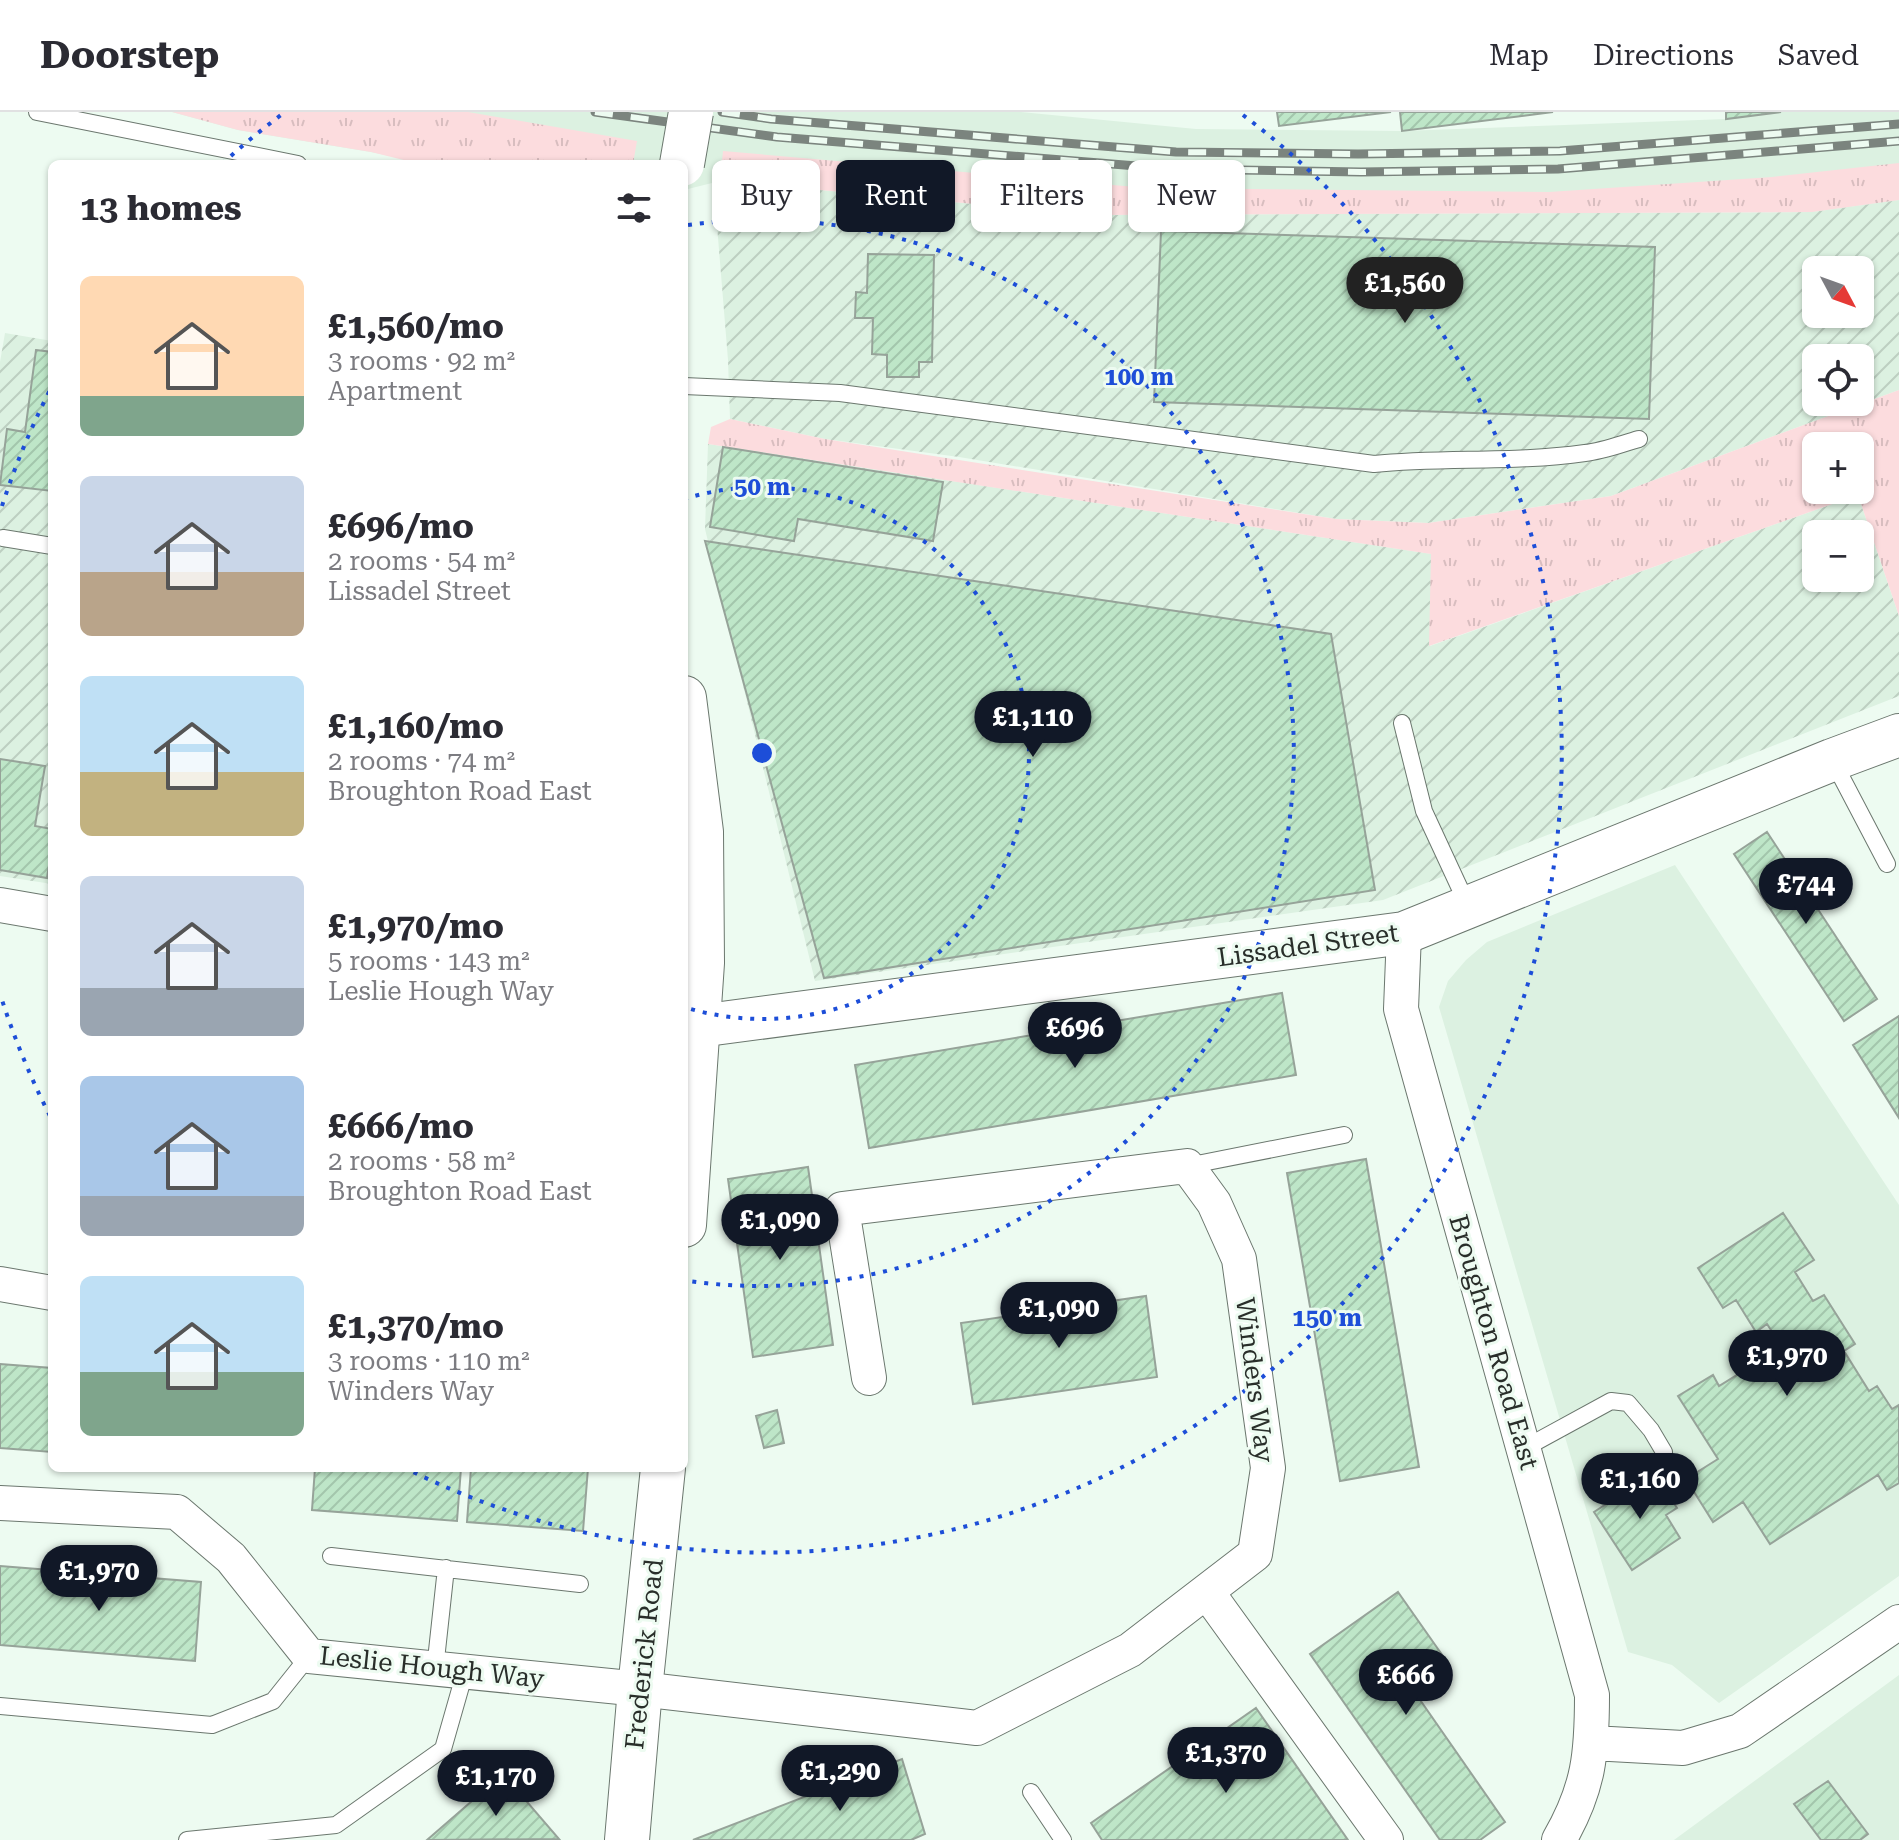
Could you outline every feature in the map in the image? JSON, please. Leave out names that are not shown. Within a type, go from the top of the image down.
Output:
[{"type":"main road","points":[[683,160],[691,112]]},
{"type":"main road","points":[[688,730],[701,832],[702,963],[691,1025],[688,1111]]},
{"type":"main road","name":"Frederick Road","points":[[627,1840],[663,1472]]},
{"type":"street","name":"Lissadel Street","points":[[691,1025],[1404,933],[1899,735]]},
{"type":"street","points":[[0,905],[48,913]]},
{"type":"street","name":"Broughton Road East","points":[[1404,933],[1401,1009],[1592,1695],[1592,1743],[1583,1789],[1573,1816],[1559,1840]]},
{"type":"street","points":[[869,1378],[842,1209],[1187,1166]]},
{"type":"street","name":"Winders Way","points":[[640,1689],[977,1728],[1130,1650],[1255,1554],[1268,1468],[1239,1259],[1214,1203],[1187,1166]]},
{"type":"street","points":[[0,1284],[48,1292]]},
{"type":"street","name":"Leslie Hough Way","points":[[0,1503],[177,1512],[231,1558],[309,1656],[640,1689]]},
{"type":"street","points":[[1207,1592],[1386,1840]]},
{"type":"street","points":[[1592,1743],[1683,1748],[1740,1731],[1899,1622]]},
{"type":"lane","points":[[37,112],[278,160]]},
{"type":"lane","points":[[688,386],[840,393],[1374,464],[1587,453],[1639,439]]},
{"type":"lane","points":[[3,538],[48,545]]},
{"type":"lane","points":[[1402,723],[1424,811],[1469,908]]},
{"type":"lane","points":[[1832,760],[1887,864]]},
{"type":"lane","points":[[1187,1166],[1344,1135]]},
{"type":"lane","points":[[1523,1449],[1611,1401],[1628,1403],[1651,1430],[1664,1452]]},
{"type":"lane","points":[[331,1556],[580,1584]]},
{"type":"lane","points":[[187,1840],[336,1825],[443,1749],[450,1670],[446,1568]]},
{"type":"lane","points":[[0,1706],[212,1725],[273,1701],[309,1656]]},
{"type":"lane","points":[[1031,1792],[1063,1840]]},
{"type":"shaded area","points":[[172,112],[1021,112],[1196,129],[1402,131],[1726,119],[1781,112],[1899,112],[1899,200],[1812,212],[1245,196],[1245,160],[1128,160],[1128,193],[1112,192],[1112,160],[971,160],[971,188],[955,188],[955,160],[836,160],[836,184],[820,184],[820,160],[712,160],[712,183],[688,189],[688,160],[410,160],[238,130]]},
{"type":"shaded area","points":[[820,190],[836,192],[836,232],[955,232],[955,202],[971,204],[971,232],[1112,232],[1112,215],[1128,215],[1128,232],[1245,232],[1245,214],[1812,212],[1899,200],[1899,390],[1874,399],[1874,344],[1802,344],[1802,416],[1828,416],[1611,496],[1428,523],[1336,519],[959,457],[825,439],[730,419],[718,232],[820,232]]},
{"type":"shaded area","points":[[5,333],[48,340],[48,883],[0,876],[0,362]]},
{"type":"shaded area","points":[[708,444],[1432,554],[1430,646],[1832,504],[1861,504],[1866,520],[1802,520],[1802,592],[1874,592],[1874,542],[1899,616],[1899,696],[1383,900],[815,981],[705,529]]},
{"type":"shaded area","points":[[1675,865],[1899,1205],[1899,1576],[1719,1703],[1672,1665],[1628,1652],[1439,1007],[1448,981],[1487,942]]},
{"type":"shaded area","points":[[1899,1675],[1899,1840],[1674,1840]]},
{"type":"green space","points":[[172,112],[468,112],[637,141],[634,160],[404,160],[238,130]]},
{"type":"green space","points":[[723,151],[836,161],[836,192],[820,190],[820,160],[722,160]]},
{"type":"green space","points":[[1899,163],[1899,200],[1812,212],[1245,214],[1245,189],[1549,192],[1772,177]]},
{"type":"green space","points":[[955,171],[971,173],[971,204],[955,202]]},
{"type":"green space","points":[[1112,185],[1128,186],[1128,215],[1112,215]]},
{"type":"green space","points":[[1899,390],[1899,616],[1874,542],[1874,520],[1866,520],[1861,504],[1874,504],[1874,432],[1802,432],[1802,504],[1832,504],[1429,646],[1431,554],[708,444],[711,427],[730,419],[825,439],[1336,519],[1428,523],[1611,496],[1828,416],[1874,416],[1874,399]]},
{"type":"building","points":[[1277,112],[1391,112],[1279,126]]},
{"type":"building","points":[[1400,112],[1553,112],[1402,131]]},
{"type":"building","points":[[1726,112],[1781,112],[1726,119]]},
{"type":"building","points":[[1161,232],[1655,247],[1649,419],[1154,402]]},
{"type":"building","points":[[868,254],[934,255],[932,362],[919,362],[919,377],[887,377],[887,355],[872,354],[873,318],[855,318],[856,292],[867,293]]},
{"type":"building","points":[[36,350],[48,352],[48,491],[0,485],[7,429],[25,432]]},
{"type":"building","points":[[723,447],[943,482],[933,541],[798,519],[794,541],[710,527]]},
{"type":"building","points":[[705,541],[1331,634],[1375,890],[824,978]]},
{"type":"building","points":[[0,759],[45,766],[35,826],[48,828],[47,878],[0,870]]},
{"type":"building","points":[[1767,832],[1877,999],[1844,1021],[1734,854]]},
{"type":"building","points":[[1282,993],[1296,1075],[869,1148],[855,1065]]},
{"type":"building","points":[[1899,1016],[1899,1118],[1853,1045]]},
{"type":"building","points":[[1366,1159],[1419,1467],[1340,1481],[1287,1173]]},
{"type":"building","points":[[808,1167],[833,1345],[753,1357],[728,1179]]},
{"type":"building","points":[[1783,1213],[1814,1260],[1795,1272],[1813,1301],[1824,1295],[1855,1344],[1844,1351],[1869,1391],[1877,1386],[1892,1409],[1899,1405],[1899,1483],[1887,1490],[1878,1475],[1770,1544],[1743,1502],[1713,1522],[1686,1479],[1718,1459],[1678,1396],[1713,1375],[1719,1386],[1782,1347],[1767,1324],[1756,1332],[1736,1300],[1723,1308],[1698,1268]]},
{"type":"building","points":[[1146,1296],[1157,1377],[973,1404],[961,1323]]},
{"type":"building","points":[[0,1364],[48,1368],[48,1452],[0,1448]]},
{"type":"building","points":[[777,1410],[784,1443],[764,1448],[756,1416]]},
{"type":"building","points":[[315,1472],[461,1472],[457,1521],[312,1510]]},
{"type":"building","points":[[471,1472],[588,1472],[583,1531],[467,1522]]},
{"type":"building","points":[[1654,1473],[1677,1508],[1666,1515],[1680,1538],[1632,1570],[1594,1512]]},
{"type":"building","points":[[0,1566],[201,1582],[195,1661],[0,1645]]},
{"type":"building","points":[[1398,1592],[1445,1659],[1409,1684],[1505,1822],[1480,1840],[1440,1840],[1310,1654]]},
{"type":"building","points":[[1256,1708],[1348,1840],[1102,1840],[1091,1823]]},
{"type":"building","points":[[902,1759],[925,1834],[911,1840],[693,1840]]},
{"type":"building","points":[[503,1774],[559,1839],[427,1840]]},
{"type":"building","points":[[1828,1781],[1868,1834],[1860,1840],[1821,1840],[1794,1804]]},
{"type":"railway","points":[[595,112],[777,137],[1174,169],[1361,172],[1558,169],[1899,141]]},
{"type":"railway","points":[[722,112],[771,119],[1176,152],[1358,154],[1560,151],[1899,124]]}]
